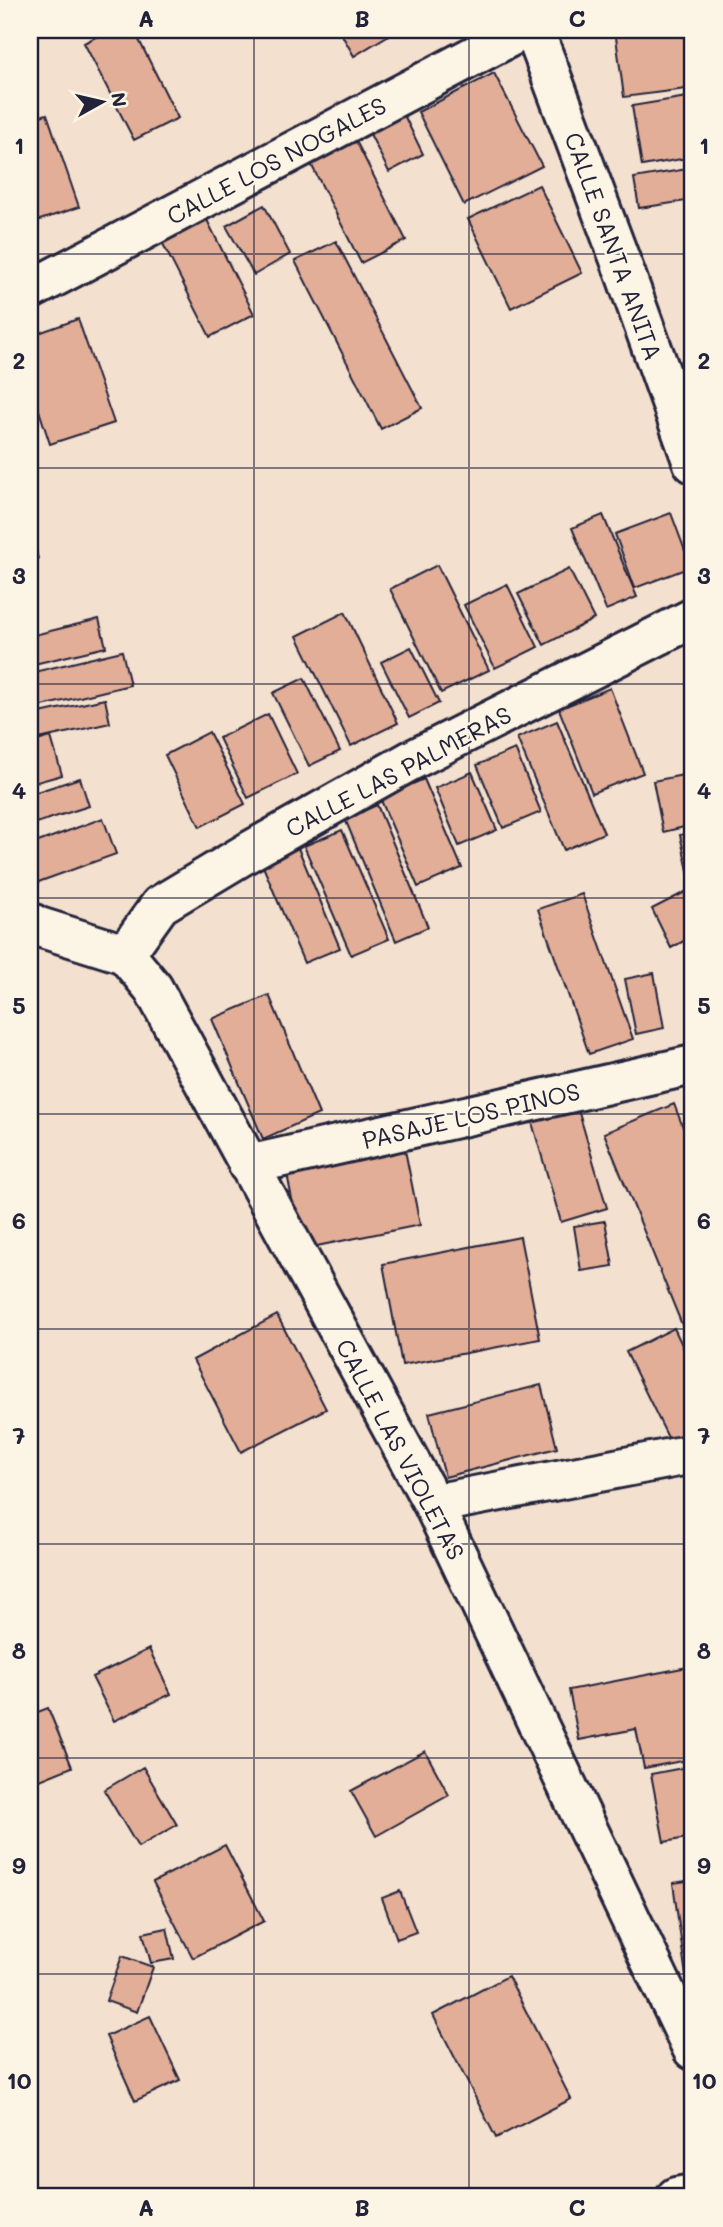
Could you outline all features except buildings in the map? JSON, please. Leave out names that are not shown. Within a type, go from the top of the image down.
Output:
[{"type":"street","name":"CALLE LOS NOGALES","points":[[30,290],[523,30]]},
{"type":"street","name":"CALLE SANTA ANITA","points":[[534,30],[693,463]]},
{"type":"street","name":"CALLE LAS PALMERAS","points":[[125,954],[160,905],[250,851],[410,761],[693,618]]},
{"type":"street","points":[[30,922],[125,954]]},
{"type":"street","name":"CALLE LAS VIOLETAS","points":[[125,954],[153,988],[433,1504],[693,2050]]},
{"type":"street","name":"PASAJE LOS PINOS","points":[[248,1165],[693,1065]]},
{"type":"street","points":[[433,1504],[693,1454]]},
{"type":"street","points":[[676,2197],[693,2193]]}]
